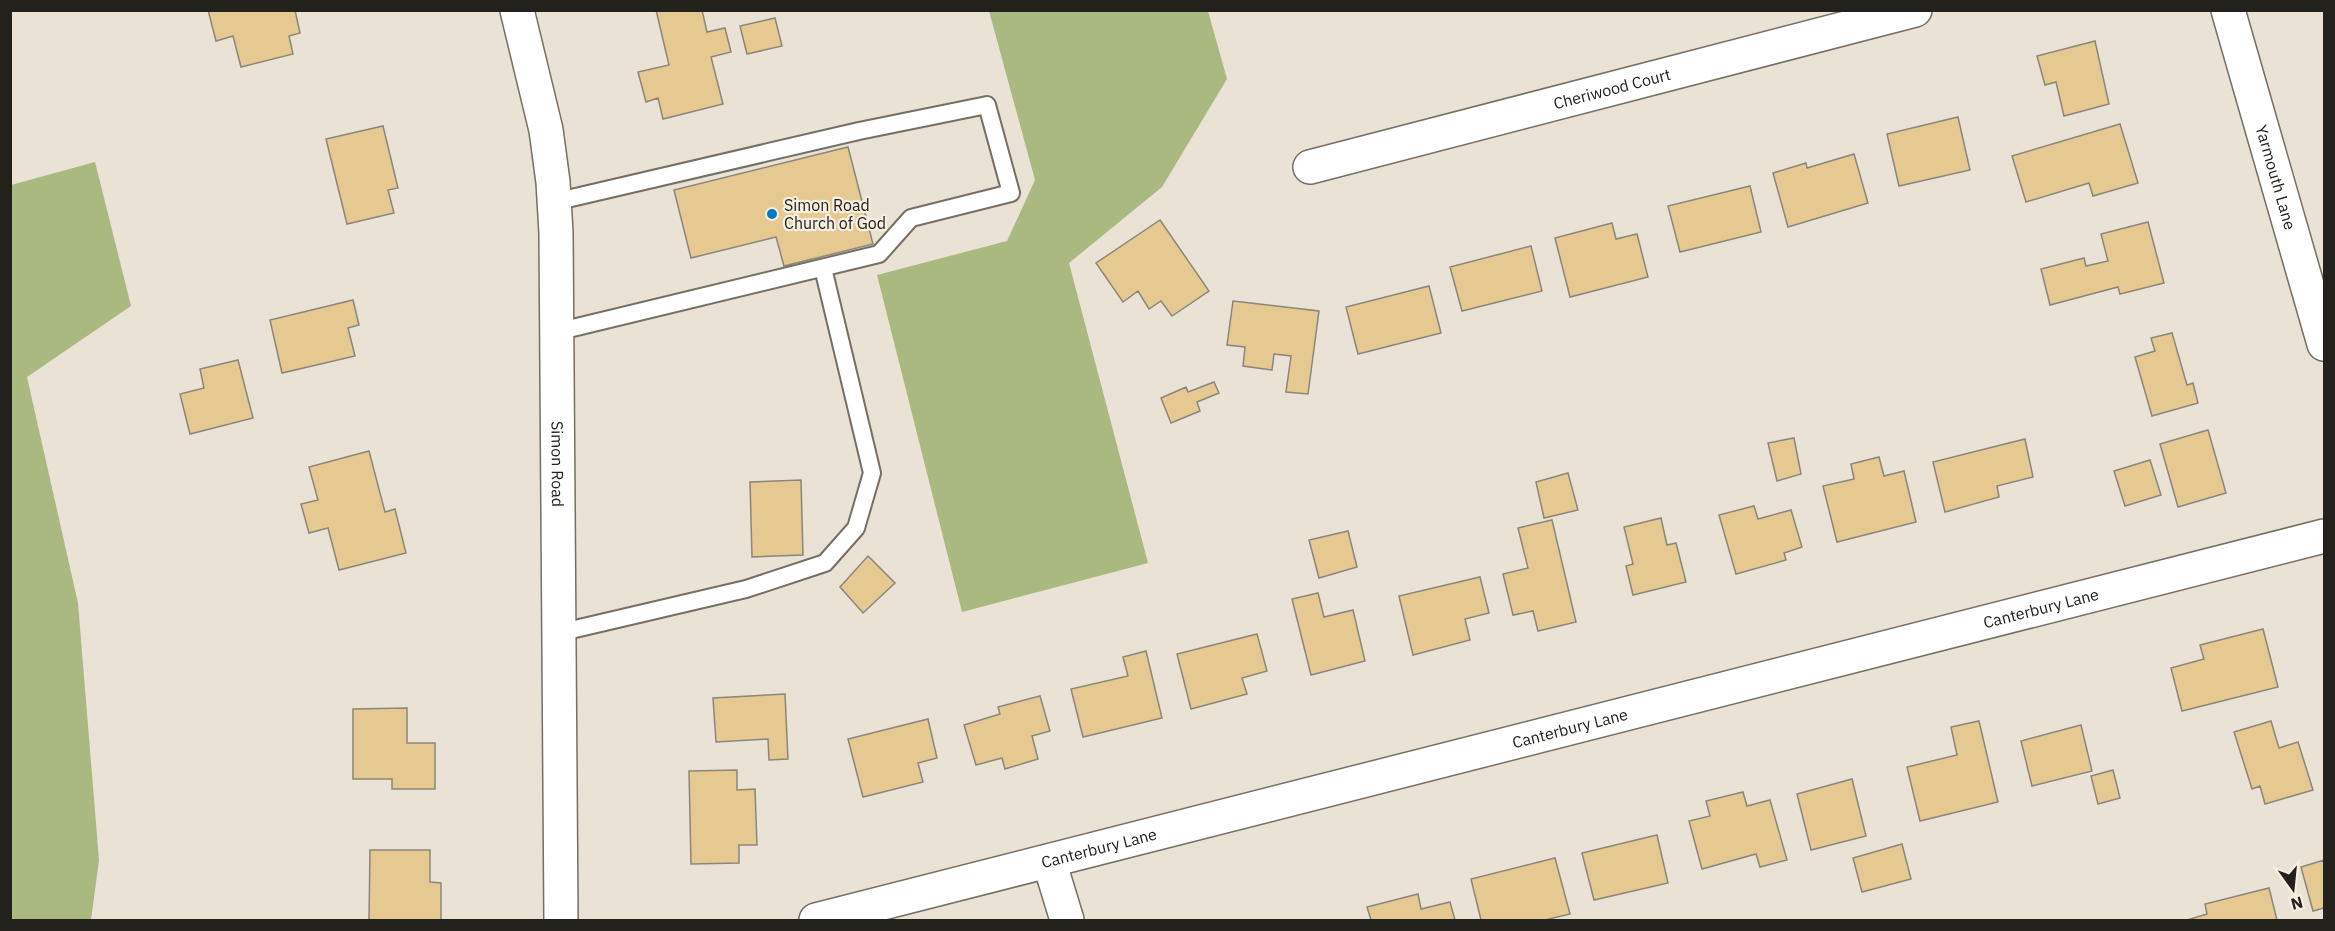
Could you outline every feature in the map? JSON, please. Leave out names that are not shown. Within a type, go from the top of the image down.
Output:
[{"type":"street","name":"Simon Road","points":[[517,10],[546,130],[554,202],[561,921]]},
{"type":"street","name":"Cheriwood Court","points":[[1310,167],[1915,10]]},
{"type":"street","name":"Yarmouth Lane","points":[[2228,10],[2325,344]]},
{"type":"street","name":"Canterbury Lane","points":[[816,921],[2325,536]]},
{"type":"street","points":[[1049,861],[1067,921]]},
{"type":"lane","points":[[554,202],[859,131],[987,105],[1011,193],[911,218],[879,254],[556,332]]},
{"type":"lane","points":[[558,633],[746,589],[825,563],[856,528],[872,473],[823,268]]},
{"type":"green space","points":[[989,11],[1208,11],[1227,79],[1162,187],[1069,263],[1148,563],[962,612],[877,275],[1007,241],[1035,180]]},
{"type":"green space","points":[[95,162],[131,306],[27,377],[78,603],[99,860],[91,920],[11,920],[11,185]]},
{"type":"building","points":[[208,10],[295,10],[300,33],[289,36],[293,54],[241,67],[233,36],[216,41]]},
{"type":"building","points":[[656,10],[702,10],[707,32],[725,28],[731,52],[711,57],[723,104],[663,119],[658,98],[646,102],[638,72],[669,65]]},
{"type":"building","points":[[775,18],[782,46],[747,54],[740,26]]},
{"type":"building","points":[[2095,41],[2109,104],[2064,116],[2056,82],[2045,85],[2037,56]]},
{"type":"building","points":[[1958,117],[1970,170],[1899,186],[1887,134]]},
{"type":"building","points":[[2120,124],[2138,183],[2093,196],[2089,183],[2026,202],[2012,156]]},
{"type":"building","points":[[383,126],[398,188],[388,190],[394,213],[347,224],[326,139]]},
{"type":"building","name":"Simon Road Church of God","points":[[848,147],[873,244],[784,266],[776,237],[691,258],[674,190]]},
{"type":"building","points":[[1854,154],[1868,203],[1788,227],[1773,173],[1806,163],[1807,168]]},
{"type":"building","points":[[1750,186],[1761,232],[1680,252],[1668,206]]},
{"type":"building","points":[[1160,220],[1209,291],[1172,316],[1161,301],[1149,309],[1138,291],[1123,302],[1096,263]]},
{"type":"building","points":[[2148,222],[2164,283],[2120,294],[2118,287],[2050,305],[2041,269],[2084,258],[2086,266],[2108,261],[2101,234]]},
{"type":"building","points":[[1612,223],[1616,239],[1637,234],[1648,277],[1570,297],[1555,238]]},
{"type":"building","points":[[1531,246],[1542,291],[1462,311],[1450,267]]},
{"type":"building","points":[[1429,286],[1441,333],[1358,354],[1346,307]]},
{"type":"building","points":[[353,300],[359,325],[348,328],[355,356],[282,373],[270,320]]},
{"type":"building","points":[[1233,301],[1319,311],[1308,394],[1286,392],[1291,356],[1274,354],[1272,370],[1243,366],[1245,347],[1227,345]]},
{"type":"building","points":[[2172,333],[2187,385],[2193,383],[2198,403],[2152,416],[2135,357],[2155,351],[2151,338]]},
{"type":"building","points":[[238,360],[253,418],[190,434],[180,394],[204,388],[200,369]]},
{"type":"building","points":[[1214,382],[1219,393],[1197,402],[1200,411],[1171,423],[1161,398],[1186,387],[1188,392]]},
{"type":"building","points":[[2208,430],[2226,493],[2178,507],[2160,444]]},
{"type":"building","points":[[1794,438],[1801,474],[1777,481],[1768,443]]},
{"type":"building","points":[[2025,439],[2033,477],[1997,486],[1999,497],[1945,512],[1933,462]]},
{"type":"building","points":[[369,451],[385,512],[395,509],[406,553],[339,570],[328,528],[309,533],[301,504],[318,500],[309,467]]},
{"type":"building","points":[[1879,457],[1884,476],[1904,471],[1916,522],[1837,542],[1823,486],[1854,479],[1851,464]]},
{"type":"building","points":[[2150,460],[2161,495],[2125,506],[2114,471]]},
{"type":"building","points":[[1568,473],[1578,510],[1544,518],[1536,482]]},
{"type":"building","points":[[801,480],[803,555],[752,557],[750,482]]},
{"type":"building","points":[[1754,506],[1758,519],[1791,510],[1802,547],[1784,553],[1786,560],[1736,574],[1719,515]]},
{"type":"building","points":[[1661,518],[1667,545],[1676,543],[1686,582],[1633,595],[1626,566],[1633,564],[1624,527]]},
{"type":"building","points":[[1552,520],[1576,622],[1538,631],[1533,611],[1513,615],[1503,574],[1528,568],[1518,528]]},
{"type":"building","points":[[1348,531],[1357,567],[1319,578],[1309,540]]},
{"type":"building","points":[[868,556],[895,583],[863,613],[840,587]]},
{"type":"building","points":[[1480,577],[1489,613],[1465,619],[1470,640],[1413,655],[1399,596]]},
{"type":"building","points":[[1318,593],[1324,617],[1353,610],[1365,661],[1311,675],[1292,599]]},
{"type":"building","points":[[2263,629],[2278,687],[2182,711],[2171,668],[2204,659],[2200,645]]},
{"type":"building","points":[[1257,634],[1267,671],[1242,678],[1247,694],[1191,709],[1177,654]]},
{"type":"building","points":[[1146,651],[1162,718],[1083,737],[1071,689],[1128,676],[1123,657]]},
{"type":"building","points":[[785,694],[788,759],[769,760],[768,739],[716,742],[713,698]]},
{"type":"building","points":[[1040,696],[1050,731],[1032,736],[1038,759],[1005,769],[1002,758],[976,765],[964,725],[1000,714],[998,707]]},
{"type":"building","points":[[407,708],[407,743],[435,743],[435,789],[392,789],[392,779],[353,779],[353,709]]},
{"type":"building","points":[[928,719],[937,758],[918,763],[923,782],[863,797],[848,739]]},
{"type":"building","points":[[1979,721],[1998,802],[1920,821],[1907,767],[1957,755],[1951,727]]},
{"type":"building","points":[[2271,721],[2279,748],[2298,742],[2313,790],[2265,804],[2260,786],[2252,789],[2234,732]]},
{"type":"building","points":[[2081,725],[2092,771],[2032,786],[2021,741]]},
{"type":"building","points":[[737,770],[737,790],[755,789],[757,845],[739,845],[739,863],[691,864],[689,771]]},
{"type":"building","points":[[2113,770],[2120,798],[2098,804],[2091,776]]},
{"type":"building","points":[[1852,779],[1866,836],[1811,850],[1797,794]]},
{"type":"building","points":[[1743,792],[1747,806],[1770,800],[1787,860],[1760,867],[1756,854],[1702,869],[1689,821],[1710,816],[1706,801]]},
{"type":"building","points":[[1657,835],[1668,883],[1594,900],[1582,853]]},
{"type":"building","points":[[1902,844],[1911,879],[1862,892],[1853,858]]},
{"type":"building","points":[[370,850],[430,850],[430,882],[441,883],[441,920],[369,920]]},
{"type":"building","points":[[1555,858],[1570,914],[1545,920],[1481,920],[1471,879]]},
{"type":"building","points":[[2324,860],[2324,908],[2313,911],[2301,867]]},
{"type":"building","points":[[2269,888],[2277,920],[2187,920],[2207,914],[2205,904]]},
{"type":"building","points":[[1418,894],[1421,909],[1450,902],[1455,920],[1371,920],[1367,907]]},
{"type":"place","name":"Simon Road Church of God","points":[[772,214]]}]
